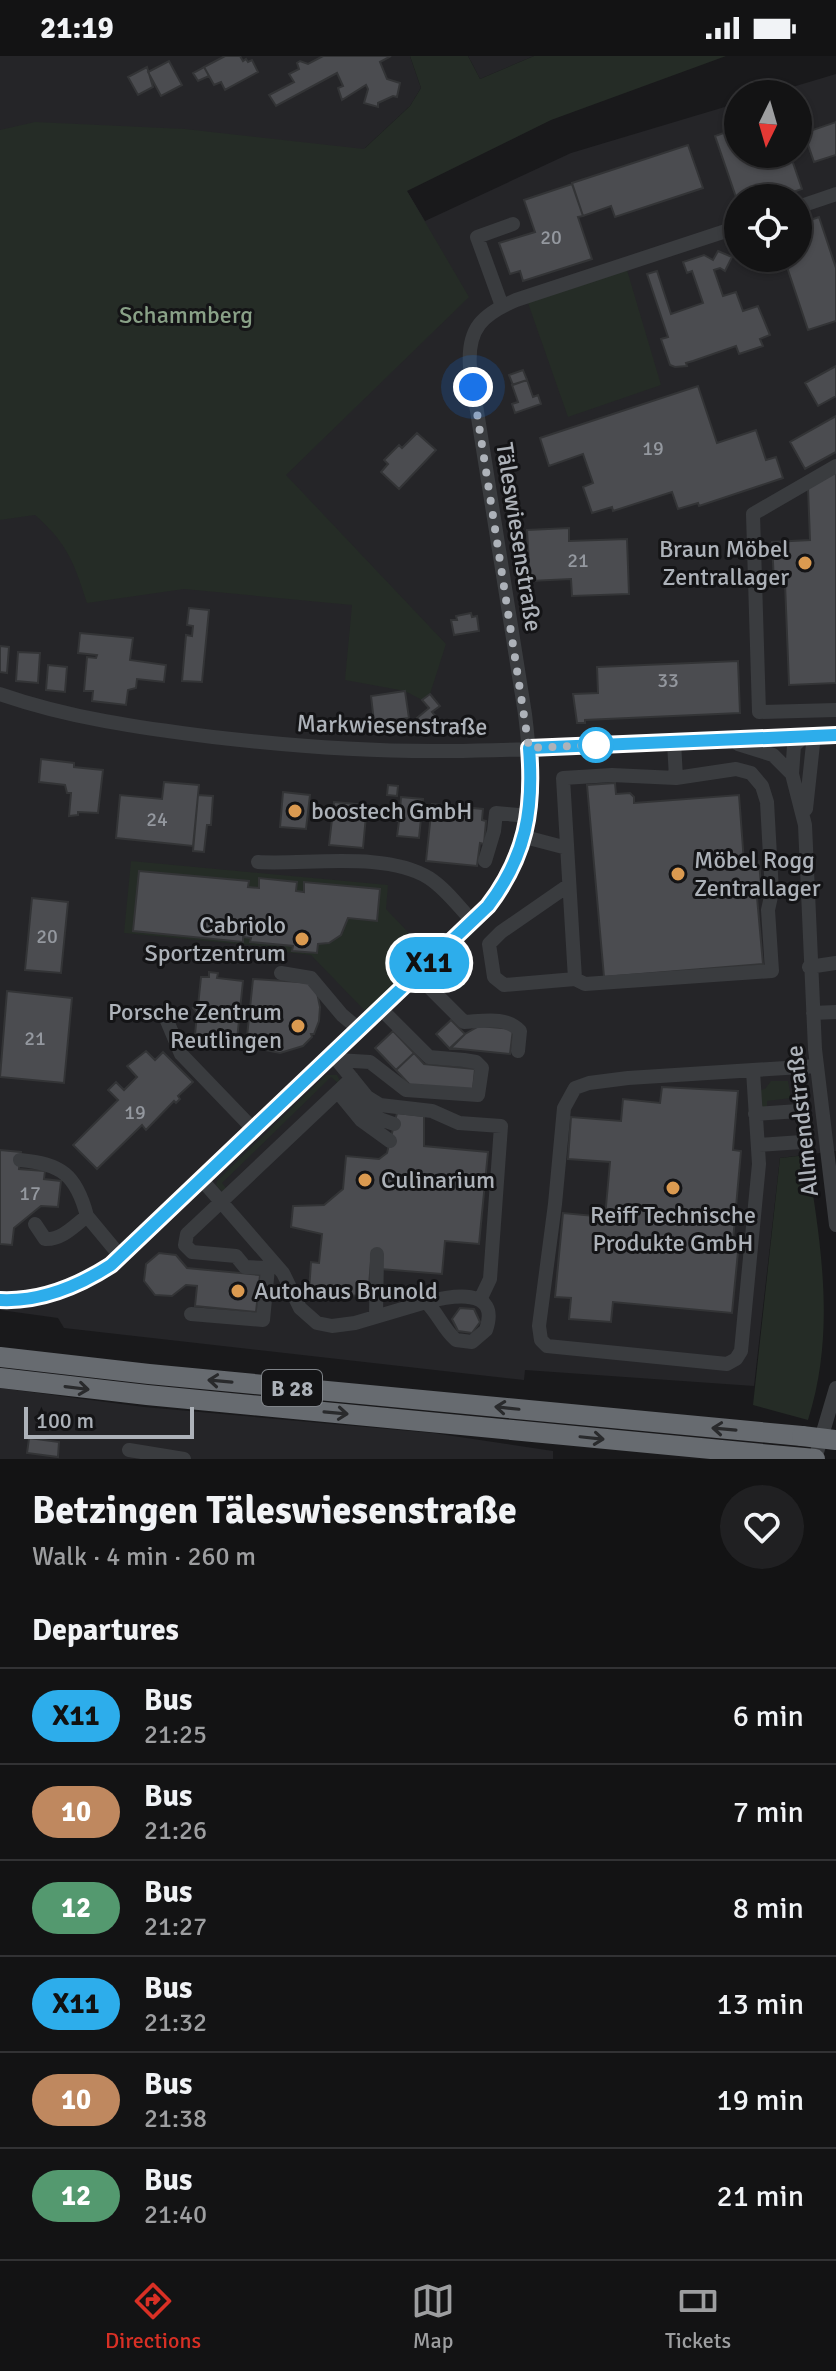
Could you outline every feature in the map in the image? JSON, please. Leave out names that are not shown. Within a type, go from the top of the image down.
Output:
[{"type":"highway","name":"B 28","points":[[0,1357],[836,1440]]},
{"type":"highway","name":"B 28","points":[[0,1378],[147,1395],[808,1458]]},
{"type":"street","points":[[812,202],[836,194]]},
{"type":"street","points":[[502,306],[477,237],[513,224]]},
{"type":"street","name":"Täleswiesenstraße","points":[[0,1300],[45,1297],[84,1282],[121,1257],[335,1058],[381,1009],[473,922],[501,890],[525,837],[531,778],[469,356],[476,329],[491,312],[502,306],[724,232]]},
{"type":"street","points":[[836,466],[753,514],[759,712],[836,710]]},
{"type":"street","name":"Markwiesenstraße","points":[[0,694],[83,717],[246,741],[387,750],[448,751],[836,735]]},
{"type":"street","points":[[792,774],[794,746],[809,736]]},
{"type":"street","name":"Allmendstraße","points":[[809,736],[805,825],[809,967],[836,1225]]},
{"type":"street","points":[[731,739],[773,755],[792,774]]},
{"type":"street","points":[[674,742],[676,778]]},
{"type":"street","points":[[569,885],[501,932],[489,944],[494,977],[504,985],[575,979],[585,984],[772,971],[768,910],[772,892],[767,802],[762,786],[751,773],[736,769],[676,778],[612,775],[563,778],[575,979]]},
{"type":"street","name":"Allmendstraße","points":[[792,774],[805,825]]},
{"type":"street","points":[[485,861],[496,813],[528,816]]},
{"type":"street","points":[[525,837],[567,848]]},
{"type":"street","points":[[258,862],[285,864],[339,860],[408,869],[432,880],[473,922]]},
{"type":"street","points":[[809,967],[836,963]]},
{"type":"street","points":[[281,973],[311,978],[342,1015],[360,1030]]},
{"type":"street","points":[[417,975],[464,1022],[496,1020],[513,1024],[520,1031],[518,1051]]},
{"type":"street","points":[[345,1085],[392,1132],[361,1120],[345,1085],[335,1058],[370,1062],[406,1090],[478,1095],[482,1068],[476,1062],[429,1057],[381,1009]]},
{"type":"street","name":"Allmendstraße","points":[[813,1013],[836,1012]]},
{"type":"street","points":[[165,1016],[181,1054],[255,1131]]},
{"type":"street","points":[[753,1071],[759,1145],[743,1336],[741,1351],[736,1359],[727,1364],[547,1346],[541,1340],[539,1326],[564,1108],[575,1088],[628,1078],[817,1066]]},
{"type":"street","points":[[271,1266],[245,1267],[236,1256],[192,1252],[185,1245],[187,1234],[345,1085]]},
{"type":"street","points":[[345,1085],[380,1105],[432,1111],[459,1123],[501,1126],[490,1279],[480,1300]]},
{"type":"street","points":[[755,1114],[799,1111]]},
{"type":"street","points":[[759,1145],[802,1142]]},
{"type":"street","points":[[20,1160],[48,1163],[60,1168],[76,1186],[87,1216],[121,1257]]},
{"type":"street","points":[[202,1180],[271,1266],[289,1283],[300,1308],[317,1323],[343,1325],[426,1302],[466,1296],[480,1300],[489,1314],[489,1322],[481,1336],[472,1342],[462,1342],[450,1335],[439,1314],[426,1302]]},
{"type":"street","points":[[35,1224],[45,1239],[53,1239],[65,1234],[87,1216]]},
{"type":"street","points":[[376,1316],[377,1254]]},
{"type":"street","points":[[191,1314],[263,1320],[271,1266]]},
{"type":"street","points":[[808,1458],[836,1388]]},
{"type":"street","points":[[129,1450],[184,1459]]},
{"type":"shaded area","points":[[0,56],[410,56],[421,88],[410,106],[365,148],[389,161],[425,221],[571,153],[724,107],[724,168],[812,168],[812,81],[836,74],[836,1151],[780,1158],[754,1386],[525,1370],[524,1380],[64,1328],[58,1318],[0,1310]]},
{"type":"shaded area","points":[[468,56],[534,56],[480,79]]},
{"type":"shaded area","points":[[0,1388],[144,1407],[433,1433],[553,1451],[553,1459],[0,1459]]},
{"type":"green space","name":"Schammberg","points":[[410,56],[468,56],[480,79],[534,56],[726,56],[551,120],[407,191],[469,297],[286,475],[446,644],[430,694],[422,700],[405,691],[345,680],[352,605],[184,589],[87,603],[68,555],[46,525],[35,515],[0,520],[0,130],[35,122],[185,129],[364,149],[410,106],[421,88]]},
{"type":"green space","points":[[627,270],[661,385],[568,417],[528,303]]},
{"type":"green space","name":"Cabriolo Sportzentrum","points":[[131,861],[388,885],[386,909],[427,952],[366,1012],[311,955],[284,952],[284,948],[124,933]]},
{"type":"green space","points":[[326,1075],[337,1075],[340,1081],[338,1083],[331,1077],[222,1183],[227,1189],[223,1192],[216,1185],[217,1181]]},
{"type":"green space","points":[[771,1081],[788,1081],[791,1098],[767,1101],[767,1108],[762,1108],[760,1090]]},
{"type":"green space","points":[[807,1155],[821,1255],[824,1321],[817,1387],[808,1420],[753,1405],[780,1158]]},
{"type":"building","points":[[225,56],[240,56],[248,62],[252,60],[258,72],[225,90],[221,82],[214,85],[204,67]]},
{"type":"building","points":[[323,56],[391,56],[380,62],[387,79],[400,83],[397,97],[378,103],[378,107],[364,103],[368,89],[366,85],[342,100],[338,88],[343,86],[337,73],[276,106],[269,95],[294,82],[289,74],[299,69],[297,63],[308,64]]},
{"type":"building","points":[[169,61],[182,85],[161,96],[148,72]]},
{"type":"building","points":[[147,67],[153,87],[138,95],[128,77]]},
{"type":"building","points":[[204,67],[209,76],[198,81],[193,73]]},
{"type":"building","points":[[836,122],[836,155],[814,162],[812,130]]},
{"type":"building","points":[[724,133],[724,162],[715,136]]},
{"type":"building","points":[[688,145],[703,188],[615,217],[611,206],[583,216],[572,183]]},
{"type":"building","points":[[726,168],[795,168],[800,184],[731,184]]},
{"type":"building","points":[[572,184],[583,216],[578,217],[592,259],[523,281],[520,271],[510,274],[499,243],[535,232],[524,200]]},
{"type":"building","points":[[819,217],[836,268],[836,321],[808,330],[789,272],[812,272],[812,219]]},
{"type":"building","points":[[718,251],[724,254],[724,270],[714,270],[723,296],[736,292],[743,311],[758,306],[770,335],[760,339],[763,346],[739,354],[736,346],[686,363],[687,366],[675,367],[670,365],[661,339],[668,337],[647,274],[657,271],[671,314],[703,303],[692,271],[687,273],[683,262],[704,255],[713,260]]},
{"type":"building","points":[[836,366],[836,396],[818,406],[805,383]]},
{"type":"building","points":[[523,370],[527,380],[513,385],[509,375]]},
{"type":"building","points":[[527,380],[533,397],[538,395],[541,404],[515,413],[512,404],[518,402],[512,385]]},
{"type":"building","points":[[698,386],[717,443],[756,430],[766,460],[776,457],[783,478],[699,506],[698,503],[678,509],[672,492],[613,511],[612,507],[592,513],[583,487],[593,483],[583,454],[549,466],[540,438]]},
{"type":"building","points":[[836,416],[836,452],[805,469],[790,442]]},
{"type":"building","points":[[417,433],[436,450],[399,489],[381,472],[388,464],[384,460]]},
{"type":"building","name":"Braun Möbel Zentrallager","points":[[836,472],[836,683],[789,685],[785,583],[774,583],[772,542],[810,540],[808,488]]},
{"type":"building","points":[[569,528],[569,541],[627,539],[629,594],[572,596],[571,579],[530,581],[527,530]]},
{"type":"building","points":[[189,608],[209,610],[202,682],[182,681],[186,635],[192,636],[193,626],[187,625]]},
{"type":"building","points":[[471,613],[472,617],[477,616],[479,631],[454,635],[451,620]]},
{"type":"building","points":[[80,633],[133,638],[130,660],[166,665],[164,682],[137,679],[136,688],[128,690],[126,705],[92,701],[93,691],[84,691],[87,657],[96,658],[97,655],[78,653]]},
{"type":"building","points":[[0,646],[9,647],[7,673],[0,672]]},
{"type":"building","points":[[18,652],[40,653],[38,683],[16,681]]},
{"type":"building","points":[[738,661],[740,713],[585,720],[585,723],[577,723],[573,694],[598,693],[597,667]]},
{"type":"building","points":[[48,665],[67,667],[65,692],[46,690]]},
{"type":"building","points":[[405,691],[409,718],[374,722],[371,696]]},
{"type":"building","points":[[430,694],[440,706],[432,712],[439,720],[427,730],[417,718],[429,708],[422,700]]},
{"type":"building","points":[[41,759],[103,770],[98,813],[78,812],[78,815],[69,816],[71,793],[67,793],[65,785],[39,782]]},
{"type":"building","points":[[164,782],[199,785],[193,846],[116,838],[120,795],[162,799]]},
{"type":"building","name":"Möbel Rogg Zentrallager","points":[[615,783],[616,794],[630,793],[634,803],[739,795],[744,862],[759,861],[761,886],[756,886],[763,964],[604,977],[587,785]]},
{"type":"building","points":[[388,785],[398,786],[397,796],[387,795]]},
{"type":"building","name":"boostech GmbH","points":[[283,792],[310,795],[306,829],[280,827]]},
{"type":"building","points":[[198,795],[213,796],[211,825],[207,825],[204,852],[193,851]]},
{"type":"building","points":[[401,797],[423,799],[419,838],[397,836],[399,821],[395,821],[396,811],[400,811]]},
{"type":"building","points":[[334,802],[367,805],[363,848],[329,845]]},
{"type":"building","points":[[432,804],[483,809],[482,820],[486,821],[484,844],[480,843],[477,866],[426,861]]},
{"type":"building","points":[[139,871],[249,881],[248,887],[259,888],[259,878],[297,882],[296,891],[304,892],[304,882],[380,889],[377,921],[348,918],[341,935],[329,943],[318,944],[317,953],[292,951],[293,946],[250,942],[251,938],[243,937],[243,942],[133,931]]},
{"type":"building","points":[[32,898],[68,902],[61,973],[25,970]]},
{"type":"building","points":[[209,972],[218,973],[217,978],[243,981],[236,1050],[194,1046],[197,1013],[193,1008],[198,1006],[201,977],[209,977]]},
{"type":"building","points":[[253,979],[315,983],[320,1007],[319,1021],[314,1034],[303,1046],[280,1053],[246,1046]]},
{"type":"building","points":[[7,991],[72,998],[64,1083],[0,1077]]},
{"type":"building","points":[[451,1020],[465,1034],[450,1049],[436,1034]]},
{"type":"building","points":[[479,1026],[513,1029],[510,1054],[450,1048]]},
{"type":"building","points":[[393,1031],[414,1053],[396,1070],[375,1048]]},
{"type":"building","points":[[146,1051],[155,1060],[163,1052],[193,1082],[178,1096],[180,1099],[176,1103],[174,1101],[146,1130],[142,1125],[97,1169],[73,1145],[118,1100],[108,1090],[116,1082],[124,1090],[137,1077],[127,1066]]},
{"type":"building","points":[[414,1053],[424,1064],[475,1069],[473,1090],[410,1085],[396,1070]]},
{"type":"building","name":"Reiff Technische Produkte GmbH","points":[[662,1087],[738,1091],[733,1150],[741,1151],[732,1252],[738,1252],[732,1313],[613,1302],[611,1322],[569,1319],[571,1298],[555,1297],[563,1213],[605,1217],[610,1162],[568,1159],[571,1117],[621,1121],[623,1099],[660,1103]]},
{"type":"building","points":[[397,1113],[424,1116],[424,1146],[488,1152],[479,1244],[445,1241],[442,1274],[380,1269],[372,1250],[368,1297],[309,1291],[311,1262],[319,1263],[322,1234],[291,1227],[293,1206],[324,1205],[343,1189],[346,1156],[379,1159],[387,1153]]},
{"type":"building","points":[[0,1150],[21,1152],[19,1169],[45,1171],[44,1179],[61,1181],[58,1207],[41,1206],[14,1228],[12,1245],[0,1244]]},
{"type":"building","points":[[159,1253],[176,1255],[187,1268],[260,1275],[256,1312],[195,1306],[197,1286],[186,1285],[172,1296],[155,1295],[144,1281],[146,1264]]},
{"type":"building","points":[[460,1308],[474,1309],[480,1322],[472,1333],[458,1331],[452,1319]]},
{"type":"building","points":[[29,1438],[59,1442],[58,1457],[27,1453]]},
{"type":"bus line","name":"X11","points":[[0,1300],[45,1297],[84,1282],[111,1265],[488,906],[508,877],[525,837],[531,794],[529,748],[836,735]]},
{"type":"place","name":"Braun Möbel Zentrallager","points":[[805,563]]},
{"type":"place","name":"boostech GmbH","points":[[295,811]]},
{"type":"place","name":"Möbel Rogg Zentrallager","points":[[678,874]]},
{"type":"place","name":"Cabriolo Sportzentrum","points":[[302,939]]},
{"type":"place","name":"Porsche Zentrum Reutlingen","points":[[298,1026]]},
{"type":"place","name":"Culinarium","points":[[365,1180]]},
{"type":"place","name":"Reiff Technische Produkte GmbH","points":[[673,1188]]},
{"type":"place","name":"Autohaus Brunold","points":[[238,1291]]},
{"type":"route","points":[[473,387],[529,748],[596,745]]}]
